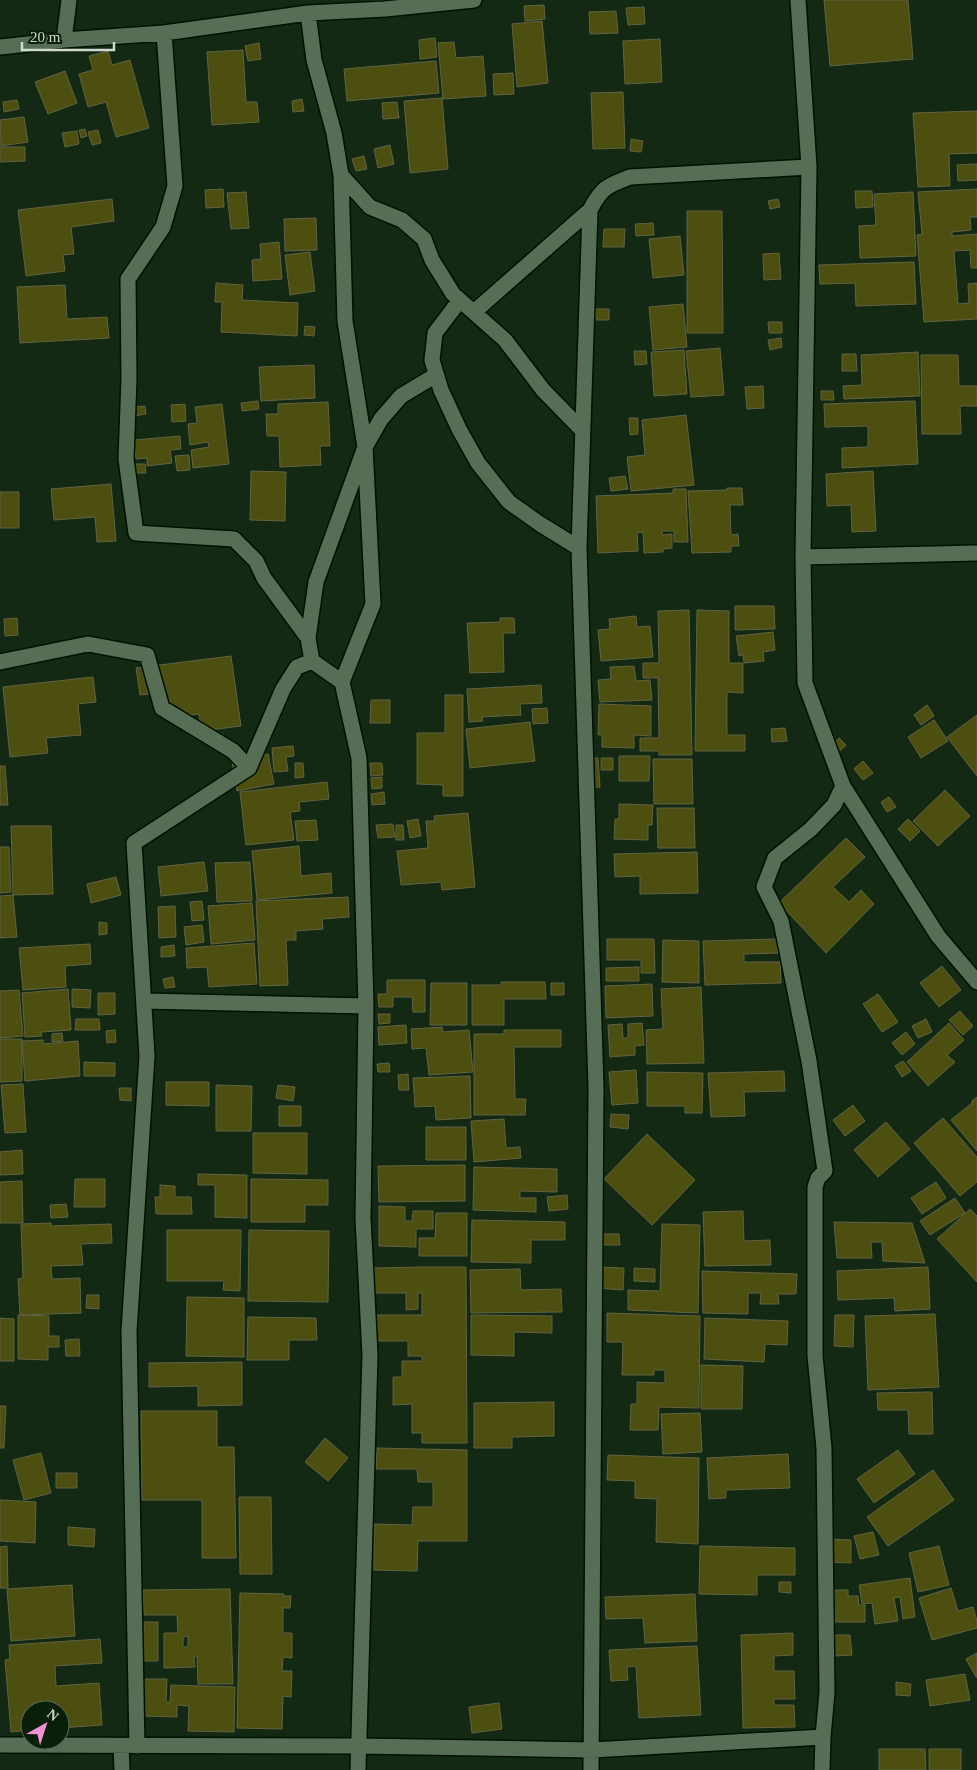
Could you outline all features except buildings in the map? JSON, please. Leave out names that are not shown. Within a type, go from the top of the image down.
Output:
[{"type":"street","points":[[64,40],[69,0]]},
{"type":"street","points":[[0,47],[64,40],[164,33],[308,12],[384,4],[474,0]]},
{"type":"street","points":[[798,0],[809,167],[803,557],[804,683],[843,786],[938,936],[977,982]]},
{"type":"street","points":[[308,12],[314,60],[334,133],[341,174],[344,321],[365,448],[373,604],[342,682],[359,758],[366,1006],[363,1218],[370,1355],[358,1770]]},
{"type":"street","points":[[164,33],[175,186],[163,227],[128,279],[129,379],[126,459],[136,533],[234,539],[256,561],[264,578],[308,638]]},
{"type":"street","points":[[474,312],[590,210],[598,195],[607,186],[630,177],[809,167]]},
{"type":"street","points":[[341,174],[370,206],[402,220],[424,238],[432,260],[453,294],[505,340],[543,390],[582,430]]},
{"type":"street","points":[[590,210],[579,548],[596,1087],[591,1770]]},
{"type":"street","points":[[460,300],[435,333],[432,360],[441,390],[459,429],[478,463],[510,502],[540,524],[579,548]]},
{"type":"street","points":[[342,682],[312,662],[308,638],[316,582],[365,448],[381,419],[401,396],[436,375]]},
{"type":"street","points":[[803,557],[977,553]]},
{"type":"street","points":[[0,662],[88,644],[147,655],[162,708],[232,751],[249,768]]},
{"type":"street","points":[[137,1746],[129,1331],[147,1056],[134,843],[249,768],[283,689],[297,667],[312,662]]},
{"type":"street","points":[[822,1770],[827,1692],[824,1448],[815,1356],[816,1279],[814,1250],[815,1187],[818,1178],[825,1172],[809,1061],[781,921],[764,888],[775,858],[811,830],[834,804],[843,786]]},
{"type":"street","points":[[144,1001],[366,1006]]},
{"type":"street","points":[[0,1745],[359,1746],[592,1750],[823,1737]]},
{"type":"street","points":[[121,1746],[122,1770]]}]
